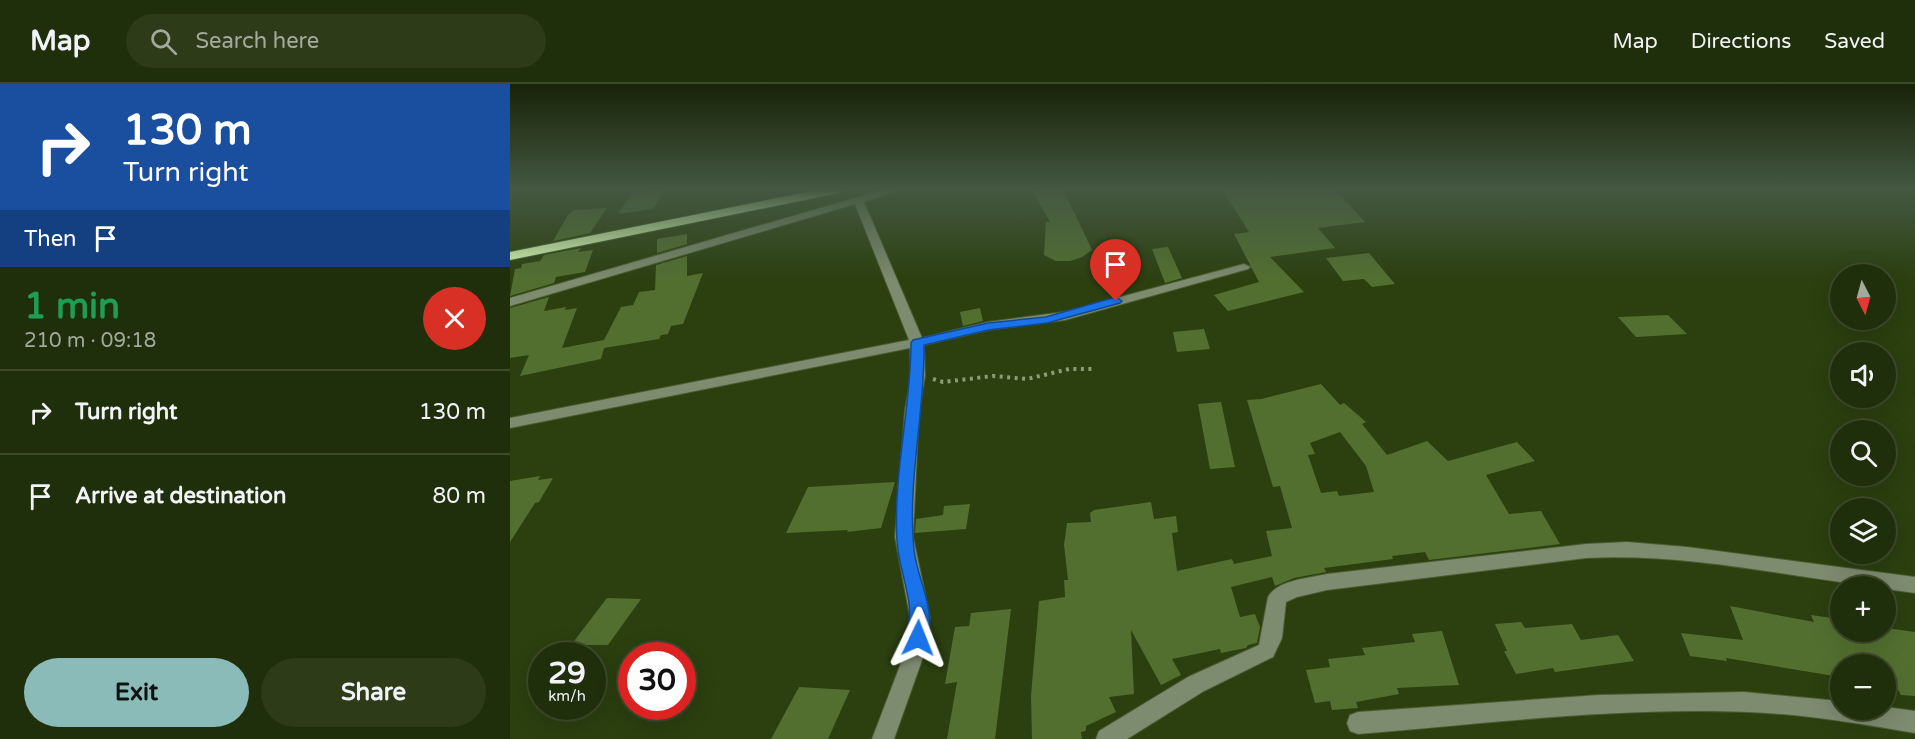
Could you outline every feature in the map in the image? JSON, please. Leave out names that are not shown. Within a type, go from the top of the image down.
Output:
[{"type":"highway","points":[[510,256],[689,220]]},
{"type":"street","points":[[510,302],[791,220]]},
{"type":"street","points":[[866,220],[917,343],[918,376],[912,410],[904,537],[906,558],[920,617],[918,638],[884,739]]},
{"type":"street","points":[[510,423],[917,343],[988,326],[1065,316],[1244,267]]},
{"type":"street","points":[[1107,739],[1196,684],[1266,651],[1272,641],[1273,608],[1278,597],[1293,590],[1327,582],[1586,551],[1627,549],[1721,558],[1915,585]]},
{"type":"street","points":[[1358,723],[1608,705],[1745,702],[1832,710],[1915,722]]},
{"type":"path","points":[[918,376],[943,382],[993,376],[1027,379],[1069,369],[1094,369]]},
{"type":"building","points":[[565,220],[599,220],[590,233],[553,241]]},
{"type":"building","points":[[1049,220],[1078,220],[1092,250],[1070,261],[1056,261],[1044,255],[1046,222],[1050,222]]},
{"type":"building","points":[[1241,220],[1363,220],[1365,222],[1318,228],[1335,248],[1270,257],[1304,292],[1228,311],[1214,295],[1259,282],[1234,234],[1249,232]]},
{"type":"building","points":[[687,234],[687,244],[657,253],[657,239]]},
{"type":"building","points":[[1168,247],[1182,278],[1165,283],[1152,249]]},
{"type":"building","points":[[581,248],[578,252],[593,250],[585,272],[556,277],[554,283],[510,296],[515,269],[521,268],[522,264],[540,261],[544,255]]},
{"type":"building","points":[[1369,253],[1395,284],[1372,287],[1364,279],[1343,281],[1326,258]]},
{"type":"building","points":[[687,256],[687,276],[703,273],[683,324],[671,326],[668,334],[661,335],[659,339],[604,348],[601,359],[520,376],[529,355],[510,358],[510,308],[549,297],[544,311],[566,307],[565,310],[577,308],[562,348],[604,340],[621,307],[633,305],[639,292],[655,290],[656,265]]},
{"type":"building","points":[[980,308],[983,321],[963,326],[960,312]]},
{"type":"building","points":[[1668,315],[1687,334],[1636,337],[1618,317]]},
{"type":"building","points":[[1204,329],[1210,349],[1177,352],[1173,332]]},
{"type":"building","points":[[1321,384],[1340,405],[1344,403],[1366,422],[1362,424],[1387,455],[1427,441],[1448,461],[1517,442],[1535,461],[1486,475],[1509,514],[1541,511],[1560,544],[1429,560],[1425,552],[1392,556],[1393,559],[1324,568],[1326,572],[1294,578],[1275,586],[1272,577],[1231,587],[1240,617],[1255,614],[1260,627],[1257,643],[1248,645],[1246,648],[1221,653],[1220,649],[1172,659],[1181,675],[1161,685],[1131,630],[1134,694],[1109,697],[1116,712],[1086,726],[1086,731],[1081,732],[1082,739],[1032,739],[1031,696],[1039,601],[1065,597],[1064,580],[1068,580],[1064,545],[1067,523],[1091,522],[1090,513],[1094,510],[1151,502],[1154,519],[1176,516],[1178,532],[1172,533],[1177,571],[1232,559],[1234,564],[1272,556],[1266,531],[1292,528],[1280,486],[1273,487],[1247,400],[1261,399]],"holes":[[[1340,432],[1366,466],[1374,492],[1339,496],[1337,491],[1321,493],[1308,455],[1315,454],[1310,443]]]},
{"type":"building","points":[[1221,402],[1235,467],[1210,469],[1198,404]]},
{"type":"building","points":[[540,476],[538,480],[553,478],[510,542],[510,481]]},
{"type":"building","points":[[895,482],[881,528],[847,532],[848,530],[786,533],[808,487]]},
{"type":"building","points":[[970,504],[966,529],[915,533],[916,519],[943,515],[944,506]]},
{"type":"building","points":[[607,598],[641,599],[608,645],[606,642],[573,642]]},
{"type":"building","points":[[1730,606],[1814,622],[1811,615],[1830,618],[1830,642],[1896,642],[1896,629],[1915,632],[1915,696],[1901,695],[1896,688],[1896,654],[1830,654],[1830,675],[1726,658],[1727,661],[1690,656],[1681,633],[1743,640]]},
{"type":"building","points":[[1011,609],[995,739],[947,739],[957,682],[945,684],[955,627],[969,626],[971,613]]},
{"type":"building","points":[[1521,622],[1525,628],[1572,624],[1581,640],[1618,635],[1634,661],[1555,672],[1553,668],[1516,674],[1504,651],[1507,651],[1495,624]]},
{"type":"building","points":[[1442,631],[1459,685],[1397,688],[1399,694],[1356,702],[1358,708],[1332,710],[1330,701],[1315,703],[1306,670],[1330,667],[1328,659],[1365,655],[1362,648],[1415,642],[1412,634]]},
{"type":"building","points":[[799,687],[850,690],[828,739],[771,739]]},
{"type":"route","points":[[918,638],[920,617],[918,600],[906,558],[904,537],[912,410],[918,376],[917,343],[988,326],[1047,320],[1116,301]]}]
